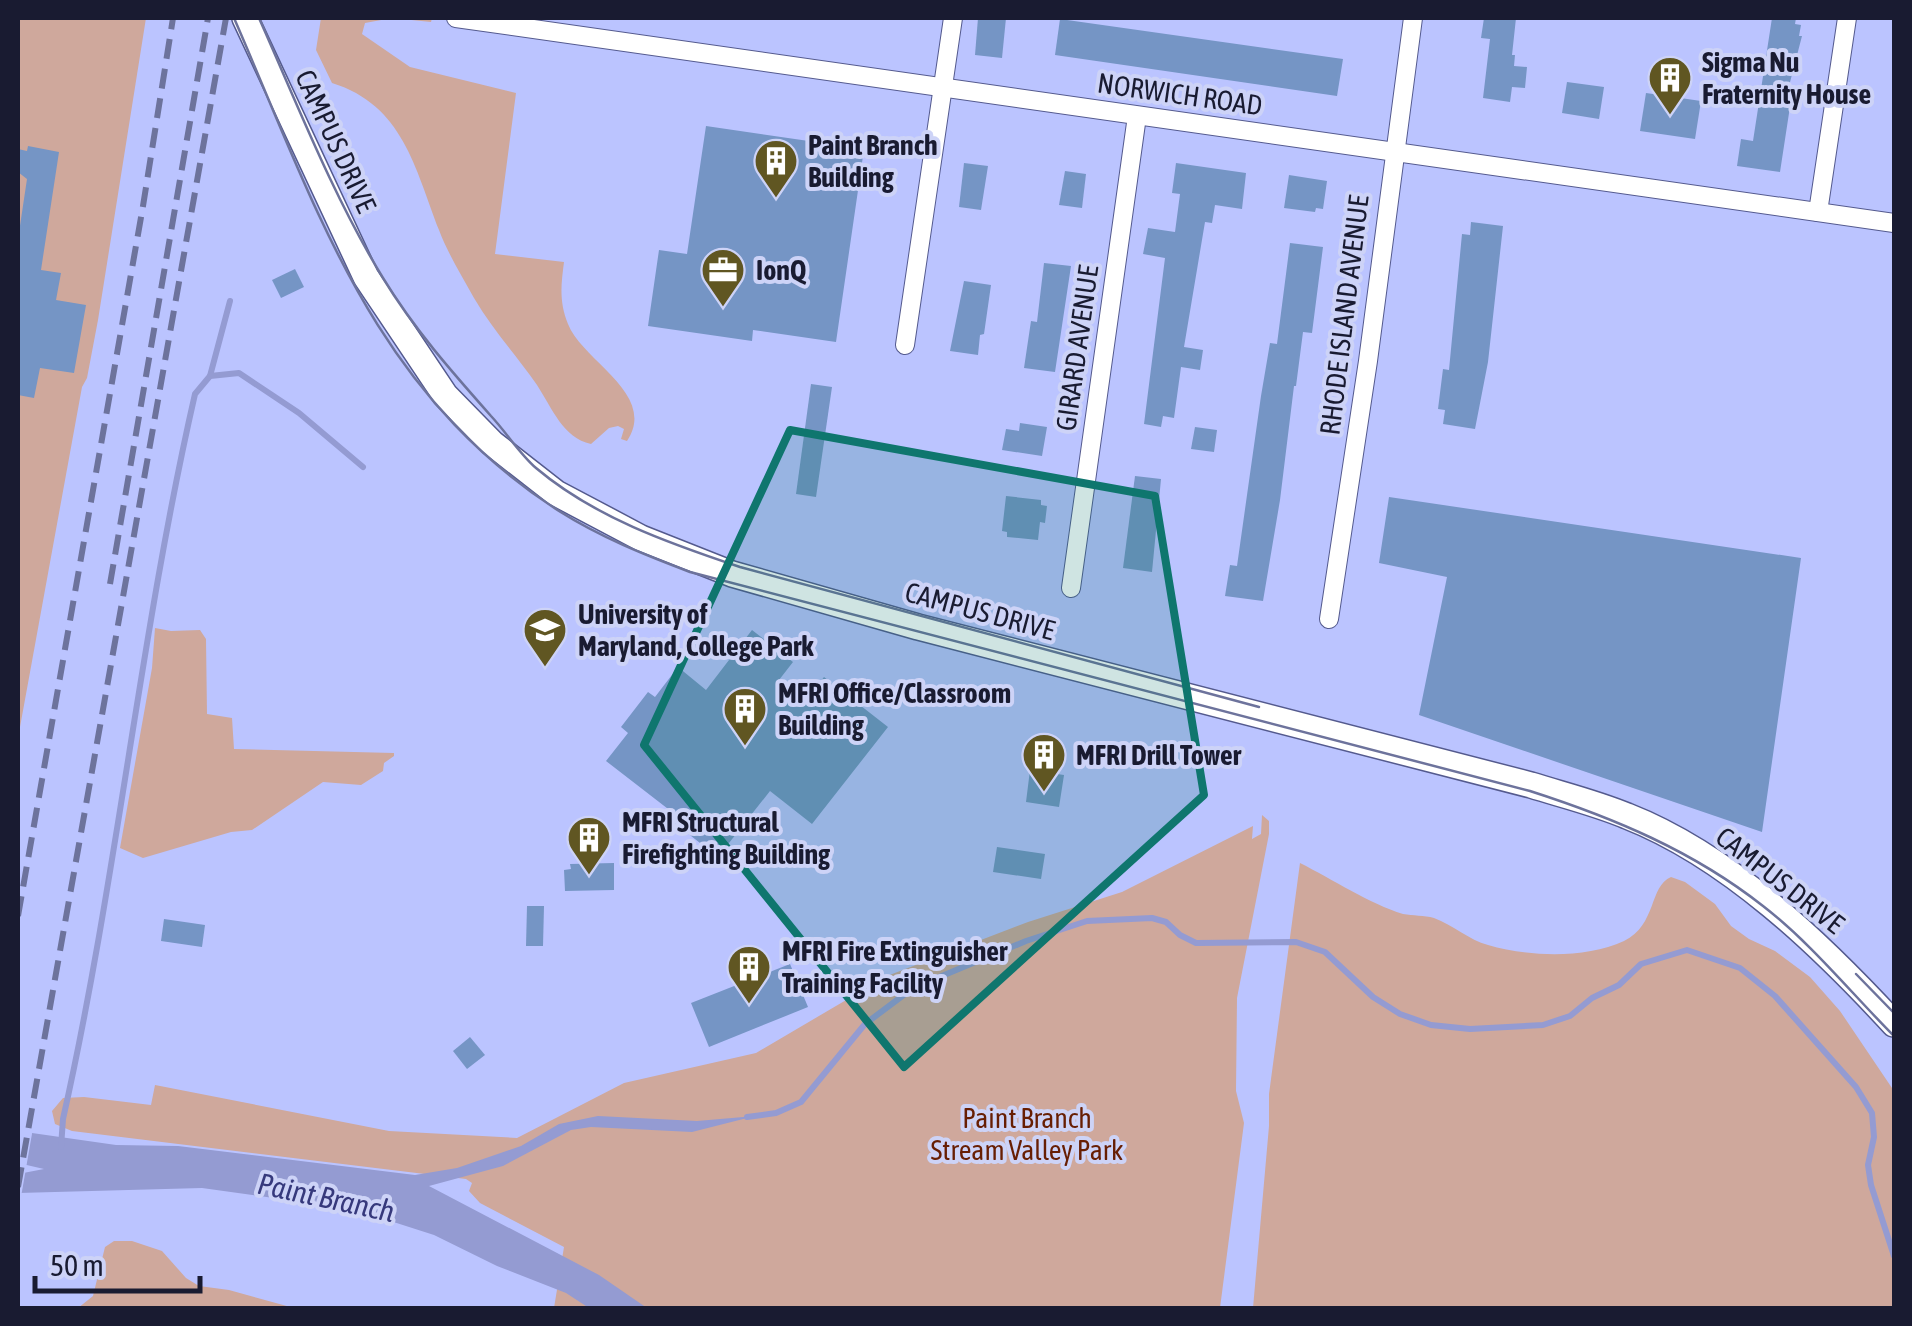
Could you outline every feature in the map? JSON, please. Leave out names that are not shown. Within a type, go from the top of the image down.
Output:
[{"type":"main road","name":"CAMPUS DRIVE","points":[[245,18],[376,292],[445,396],[492,444],[556,493],[624,530],[732,574],[918,627],[1531,785],[1628,816],[1702,853],[1788,919],[1842,968],[1894,1024]]},
{"type":"street","points":[[905,344],[953,18]]},
{"type":"street","name":"RHODE ISLAND AVENUE","points":[[1328,619],[1368,362],[1413,18]]},
{"type":"street","points":[[1818,212],[1847,18]]},
{"type":"street","name":"NORWICH ROAD","points":[[457,19],[1894,223]]},
{"type":"street","name":"GIRARD AVENUE","points":[[1071,588],[1137,116]]},
{"type":"highlighted area","points":[[790,430],[1155,496],[1204,795],[904,1067],[644,745]]},
{"type":"green space","points":[[18,18],[146,18],[98,320],[82,387],[18,738]]},
{"type":"green space","points":[[321,18],[392,18],[365,23],[362,34],[410,67],[516,93],[495,254],[564,262],[565,316],[576,338],[626,393],[633,408],[634,424],[627,441],[621,439],[624,429],[618,426],[609,428],[591,444],[581,441],[559,421],[455,265],[413,162],[391,123],[356,93],[332,83],[316,50]]},
{"type":"green space","points":[[392,18],[432,18],[431,22]]},
{"type":"green space","points":[[155,628],[200,630],[206,639],[207,714],[232,718],[234,749],[394,756],[384,763],[383,771],[361,785],[323,782],[252,830],[231,832],[143,858],[120,848],[152,668]]},
{"type":"green space","name":"Paint Branch Stream Valley Park","points":[[1262,815],[1269,821],[1269,834],[1237,998],[1236,1091],[1244,1123],[1220,1308],[554,1308],[564,1247],[480,1203],[469,1191],[472,1183],[466,1179],[72,1131],[55,1124],[52,1111],[63,1098],[151,1105],[155,1085],[389,1131],[517,1138],[624,1083],[756,1053],[887,976],[1028,922],[1122,892],[1253,826],[1252,839],[1261,834]]},
{"type":"green space","points":[[1300,863],[1390,910],[1434,918],[1488,945],[1539,954],[1592,951],[1624,941],[1642,926],[1659,889],[1671,877],[1685,882],[1715,904],[1731,926],[1810,977],[1840,1011],[1894,1091],[1894,1308],[1253,1308],[1269,1094]]},
{"type":"green space","points":[[114,1241],[132,1241],[162,1251],[186,1278],[199,1286],[294,1308],[78,1308],[93,1296],[105,1247]]},
{"type":"water","name":"Paint Branch","points":[[598,1116],[697,1121],[755,1116],[692,1132],[591,1127],[571,1130],[503,1166],[429,1186],[599,1275],[647,1308],[589,1308],[566,1293],[497,1266],[434,1235],[353,1209],[202,1188],[18,1193],[18,1174],[44,1169],[18,1163],[18,1131],[116,1145],[178,1146],[415,1175],[457,1168],[521,1146],[559,1124]]},
{"type":"pier","points":[[18,1126],[33,1128],[18,1198]]},
{"type":"building","points":[[978,18],[1006,18],[1002,58],[975,55]]},
{"type":"building","points":[[1484,18],[1516,18],[1514,66],[1527,67],[1525,88],[1512,87],[1510,102],[1483,98],[1490,39],[1481,38]]},
{"type":"building","points":[[1772,18],[1796,18],[1802,36],[1789,86],[1793,87],[1780,172],[1737,166],[1741,139],[1753,141]]},
{"type":"building","points":[[1060,19],[1343,59],[1337,96],[1055,55]]},
{"type":"building","points":[[1567,82],[1604,87],[1599,119],[1562,113]]},
{"type":"building","name":"Sigma Nu Fraternity House","points":[[1646,93],[1701,101],[1695,139],[1640,131]]},
{"type":"building","name":"Paint Branch Building","points":[[706,126],[864,149],[836,342],[753,330],[752,341],[648,326],[659,250],[687,254]]},
{"type":"building","points":[[28,146],[59,152],[41,270],[61,273],[56,300],[86,305],[74,373],[40,368],[34,398],[18,395],[18,239],[27,179],[18,172],[18,149],[27,151]]},
{"type":"building","points":[[964,163],[988,166],[981,210],[959,207]]},
{"type":"building","points":[[1176,163],[1246,173],[1242,209],[1215,205],[1212,223],[1205,222],[1184,347],[1203,350],[1200,370],[1181,367],[1174,418],[1163,416],[1161,427],[1144,424],[1165,258],[1143,254],[1148,228],[1175,232],[1180,194],[1172,193]]},
{"type":"building","points":[[1065,171],[1086,174],[1082,208],[1059,205]]},
{"type":"building","points":[[1289,175],[1327,181],[1323,209],[1316,208],[1315,212],[1284,208]]},
{"type":"building","points":[[1471,222],[1503,226],[1488,362],[1475,429],[1443,424],[1445,410],[1438,409],[1443,369],[1449,370],[1462,234],[1470,235]]},
{"type":"building","points":[[1290,243],[1323,247],[1312,333],[1303,332],[1263,601],[1225,596],[1230,565],[1237,566],[1261,396],[1270,343],[1277,344]]},
{"type":"building","points":[[1044,263],[1071,266],[1055,372],[1024,368],[1031,321],[1037,322]]},
{"type":"building","points":[[295,269],[304,287],[281,298],[272,280]]},
{"type":"building","points":[[964,281],[991,285],[978,355],[950,351]]},
{"type":"building","points":[[811,384],[832,387],[816,497],[796,494]]},
{"type":"building","points":[[1020,423],[1047,427],[1042,456],[1002,450],[1006,429],[1019,431]]},
{"type":"building","points":[[1195,427],[1217,430],[1214,452],[1191,449]]},
{"type":"building","points":[[1135,476],[1161,479],[1152,572],[1123,568]]},
{"type":"building","points":[[1006,496],[1041,500],[1041,505],[1047,506],[1038,540],[1007,537],[1007,532],[1002,531]]},
{"type":"building","points":[[1389,497],[1801,558],[1762,832],[1419,715],[1447,577],[1379,563]]},
{"type":"building","name":"MFRI Office/Classroom Building","points":[[752,630],[793,662],[779,680],[805,701],[824,677],[888,727],[812,824],[770,791],[718,857],[668,818],[672,812],[606,761],[628,733],[621,727],[648,692],[655,697],[678,667],[706,690]]},
{"type":"building","name":"MFRI Drill Tower","points":[[1030,770],[1064,775],[1059,807],[1026,802]]},
{"type":"building","points":[[997,847],[1045,854],[1041,879],[993,872]]},
{"type":"building","name":"MFRI Structural Firefighting Building","points":[[614,863],[614,890],[565,891],[564,870],[571,869],[570,864]]},
{"type":"building","points":[[527,906],[544,906],[543,946],[526,946]]},
{"type":"building","points":[[164,919],[205,925],[202,947],[161,941]]},
{"type":"building","name":"MFRI Fire Extinguisher Training Facility","points":[[790,964],[808,1007],[709,1047],[691,1003]]},
{"type":"building","points":[[470,1037],[485,1055],[467,1069],[453,1051]]},
{"type":"waterway","points":[[210,376],[230,301]]},
{"type":"waterway","points":[[61,1147],[159,575],[195,394],[210,376],[239,373],[299,413],[363,467]]},
{"type":"waterway","points":[[747,1117],[776,1113],[801,1102],[865,1024],[913,988],[1026,941],[1087,921],[1152,918],[1166,922],[1196,943],[1296,942],[1325,952],[1373,997],[1400,1014],[1431,1025],[1470,1029],[1543,1025],[1570,1016],[1592,998],[1619,985],[1641,964],[1687,950],[1740,968],[1775,996],[1856,1087],[1872,1113],[1874,1137],[1868,1165],[1871,1185],[1894,1256]]},
{"type":"tram line","points":[[234,18],[324,227],[396,353],[441,410],[495,463],[559,511],[607,537],[690,572],[1530,791],[1592,813],[1652,838],[1736,886],[1815,952],[1894,1036]]},
{"type":"tram line","points":[[259,18],[332,183],[395,297],[434,350],[524,456],[558,485],[633,527],[740,567],[1259,707]]},
{"type":"tram line","points":[[1856,974],[1894,1013]]},
{"type":"railway","points":[[18,916],[173,18]]},
{"type":"railway","points":[[110,584],[208,18]]},
{"type":"railway","points":[[18,1187],[226,18]]},
{"type":"place","name":"Sigma Nu Fraternity House","points":[[1670,116]]},
{"type":"place","name":"Paint Branch Building","points":[[776,199]]},
{"type":"place","name":"IonQ","points":[[723,308]]},
{"type":"place","name":"University of Maryland, College Park","points":[[545,668]]},
{"type":"place","name":"MFRI Office/Classroom Building","points":[[745,747]]},
{"type":"place","name":"MFRI Drill Tower","points":[[1044,793]]},
{"type":"place","name":"MFRI Structural Firefighting Building","points":[[589,876]]},
{"type":"place","name":"MFRI Fire Extinguisher Training Facility","points":[[749,1005]]}]
